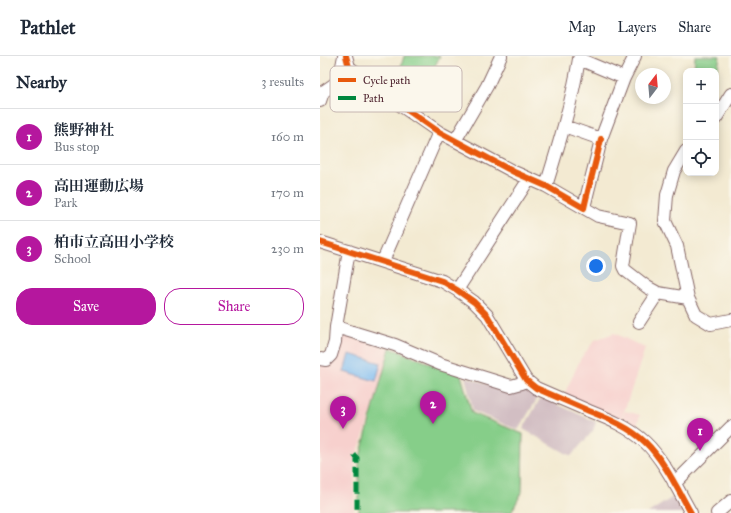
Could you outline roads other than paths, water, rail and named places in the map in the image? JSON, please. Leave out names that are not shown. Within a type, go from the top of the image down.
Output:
[{"type":"street","points":[[343,66],[345,56]]},
{"type":"street","points":[[345,56],[349,66]]},
{"type":"street","points":[[455,141],[487,86],[501,56]]},
{"type":"street","points":[[584,208],[590,177],[601,139],[624,78],[635,56]]},
{"type":"street","points":[[546,186],[564,126],[580,57],[624,78]]},
{"type":"street","points":[[320,101],[323,92],[330,87]]},
{"type":"street","points":[[719,113],[731,94]]},
{"type":"street","points":[[411,112],[455,141],[529,180],[546,186],[598,216],[630,223],[623,266],[624,270],[658,293],[688,298]]},
{"type":"street","points":[[564,126],[601,139]]},
{"type":"street","points":[[382,261],[440,132]]},
{"type":"street","points":[[683,155],[674,171],[667,195],[665,221],[677,246],[688,298],[696,315],[711,324],[731,320]]},
{"type":"street","points":[[457,290],[529,180]]},
{"type":"street","points":[[320,242],[442,281],[474,302],[487,315],[526,380],[536,388],[610,419],[632,431],[645,442],[655,455],[674,483],[691,513]]},
{"type":"street","points":[[320,359],[326,360],[331,355],[335,342],[348,251]]},
{"type":"street","points":[[639,322],[658,293]]},
{"type":"street","points":[[336,327],[395,346],[440,364],[511,386],[522,383],[526,380]]},
{"type":"street","points":[[674,483],[731,427]]},
{"type":"street","points":[[718,513],[731,501]]},
{"type":"water","points":[[349,354],[381,363],[376,381],[344,372]]},
{"type":"place","name":"高田運動広場","points":[[433,424]]},
{"type":"place","name":"柏市立高田小学校","points":[[343,429]]},
{"type":"place","name":"熊野神社","points":[[700,451]]}]
